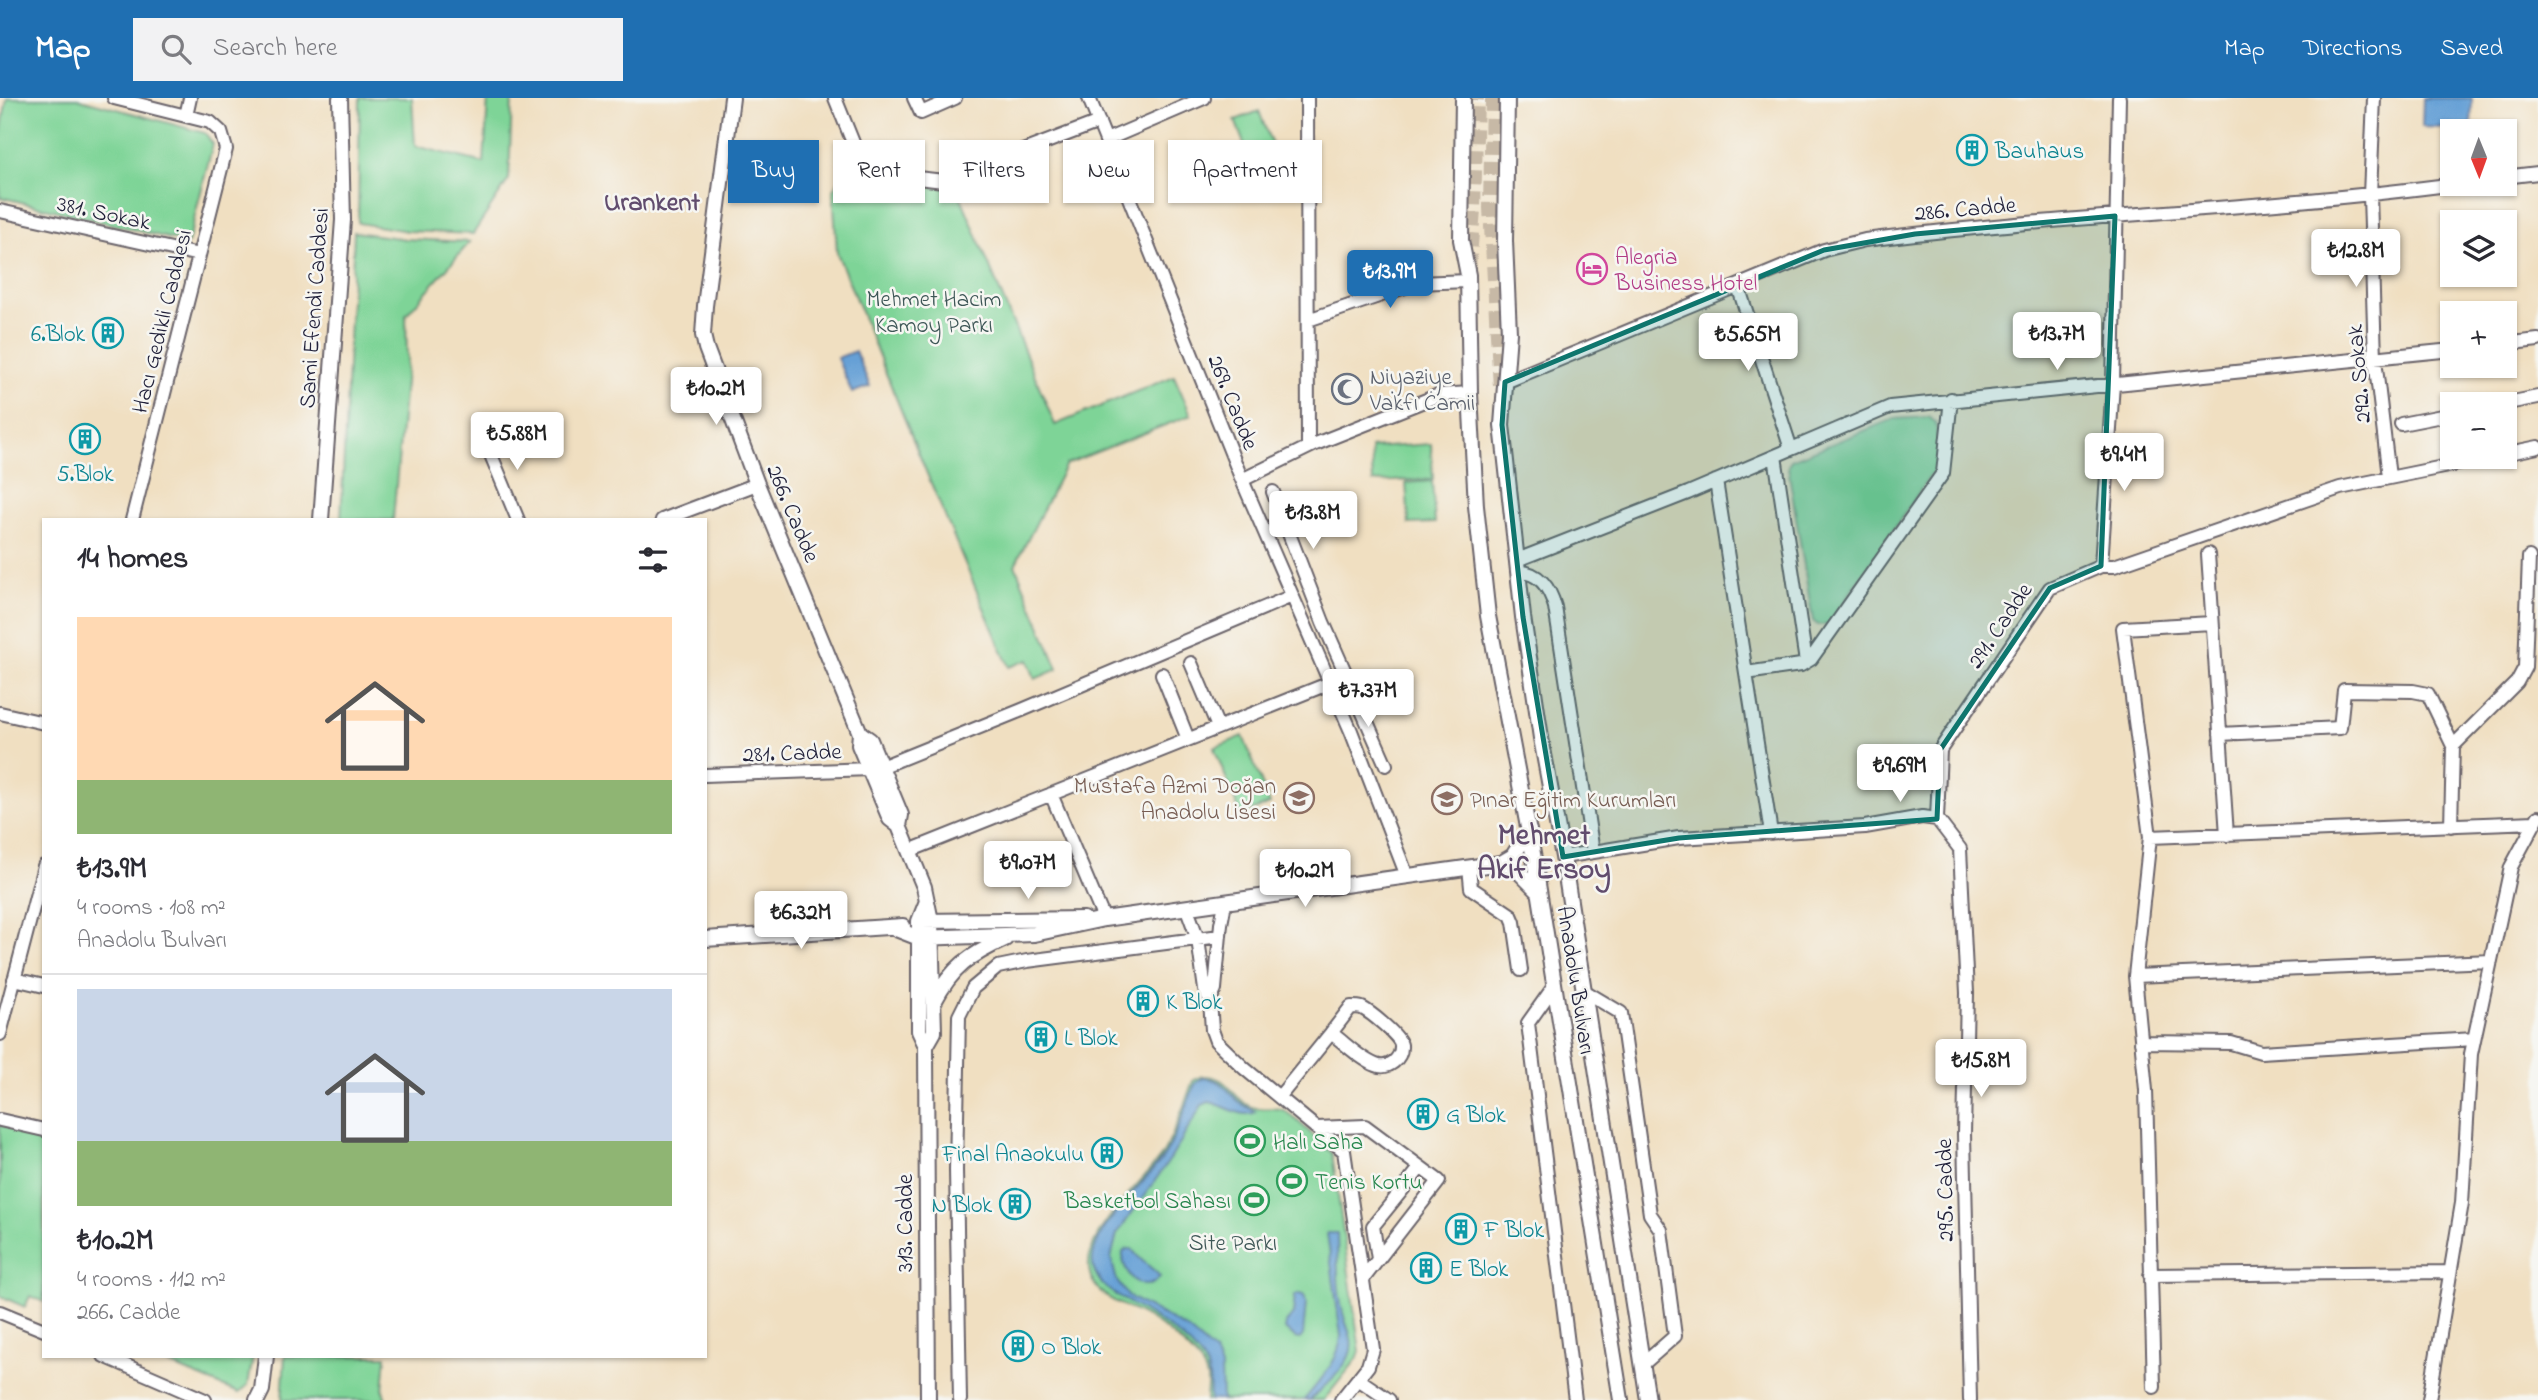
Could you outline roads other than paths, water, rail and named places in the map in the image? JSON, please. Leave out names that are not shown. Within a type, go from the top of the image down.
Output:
[{"type":"main road","name":"Sami Efendi Caddesi","points":[[321,518],[343,220],[340,98]]},
{"type":"main road","name":"266. Cadde","points":[[732,98],[705,306],[704,335],[714,372],[757,484],[860,733],[859,745],[901,815],[899,826],[927,901],[925,930]]},
{"type":"main road","name":"Anadolu Bulvarı","points":[[1463,98],[1461,240],[1468,278],[1476,506],[1488,616],[1540,893],[1622,1400]]},
{"type":"main road","name":"Anadolu Bulvarı","points":[[1507,98],[1504,241],[1509,333],[1502,425],[1517,566],[1541,738],[1563,857],[1648,1400]]},
{"type":"main road","points":[[925,930],[1104,919],[1501,863],[1513,856],[1529,830]]},
{"type":"main road","points":[[1501,863],[1514,867],[1540,893]]},
{"type":"main road","points":[[707,939],[896,929],[1012,935],[1055,931],[1104,919]]},
{"type":"main road","name":"313. Cadde","points":[[925,930],[934,1032],[926,1046]]},
{"type":"main road","name":"313. Cadde","points":[[925,930],[919,1031],[926,1046],[928,1400]]},
{"type":"main road","points":[[933,1004],[957,967],[973,954],[1012,935]]},
{"type":"main road","points":[[257,1400],[262,1390],[266,1358]]},
{"type":"street","points":[[114,98],[186,116],[190,98]]},
{"type":"street","points":[[835,98],[856,150],[855,171],[944,181],[1099,121]]},
{"type":"street","points":[[914,98],[921,113],[955,98]]},
{"type":"street","name":"269. Cadde","points":[[1089,98],[1106,140]]},
{"type":"street","points":[[1106,140],[1204,98]]},
{"type":"street","points":[[1307,98],[1308,447]]},
{"type":"street","points":[[2101,566],[2113,383],[2119,98]]},
{"type":"street","name":"292. Sokak","points":[[2374,98],[2370,195],[2375,359],[2389,477]]},
{"type":"street","name":"Hacı Gedikli Caddesi","points":[[133,518],[226,149],[221,132],[210,122],[186,116]]},
{"type":"street","points":[[2517,175],[2538,173]]},
{"type":"street","name":"286. Cadde","points":[[1505,382],[1824,250],[1865,240],[2370,195],[2440,186]]},
{"type":"street","name":"269. Cadde","points":[[1131,203],[1242,480],[1330,682],[1407,876]]},
{"type":"street","name":"381. Sokak","points":[[0,211],[199,254]]},
{"type":"street","points":[[1308,320],[1417,283],[1468,278]]},
{"type":"street","points":[[1738,286],[1790,449]]},
{"type":"street","points":[[2517,342],[2538,340]]},
{"type":"street","points":[[1517,566],[1890,407],[2440,351]]},
{"type":"street","points":[[1242,480],[1308,447],[1439,395],[1470,393]]},
{"type":"street","points":[[2517,401],[2538,397]]},
{"type":"street","points":[[1746,673],[1801,665],[1811,659],[1943,473],[1951,399]]},
{"type":"street","points":[[2401,424],[2440,416]]},
{"type":"street","points":[[484,438],[517,518]]},
{"type":"street","points":[[2517,451],[2538,447]]},
{"type":"street","points":[[1775,456],[1807,662]]},
{"type":"street","name":"291. Cadde","points":[[1937,819],[1940,750],[2050,588],[2101,566],[2114,566],[2340,488],[2440,467]]},
{"type":"street","points":[[1716,481],[1771,833]]},
{"type":"street","points":[[667,518],[757,484]]},
{"type":"street","points":[[1273,492],[1323,622],[1386,765]]},
{"type":"street","points":[[2208,554],[2227,835]]},
{"type":"street","points":[[2453,746],[2522,675],[2525,667],[2529,557]]},
{"type":"street","points":[[1517,566],[1539,578],[1550,593],[1555,607],[1593,852]]},
{"type":"street","name":"281. Cadde","points":[[707,775],[875,768],[1032,706],[1292,596]]},
{"type":"street","points":[[1306,629],[1323,622]]},
{"type":"street","points":[[2154,1387],[2146,1090],[2135,976],[2150,837],[2123,628],[2211,623]]},
{"type":"street","points":[[1191,663],[1218,727]]},
{"type":"street","points":[[1163,674],[1188,739]]},
{"type":"street","points":[[909,851],[1330,682]]},
{"type":"street","points":[[2220,734],[2340,728],[2344,691],[2413,691],[2428,694],[2453,746],[2451,826]]},
{"type":"street","points":[[0,713],[42,723]]},
{"type":"street","points":[[1051,794],[1104,919]]},
{"type":"street","points":[[1563,857],[1679,838],[1865,827],[1922,817],[1937,819]]},
{"type":"street","name":"295. Cadde","points":[[1937,819],[1961,849],[1967,993],[1964,1121],[1970,1400]]},
{"type":"street","points":[[2150,837],[2451,826],[2536,820]]},
{"type":"street","points":[[2429,1400],[2462,1203],[2471,1054],[2511,867],[2536,820]]},
{"type":"street","points":[[1469,867],[1471,888],[1511,915],[1521,970]]},
{"type":"street","points":[[0,1034],[42,874]]},
{"type":"street","points":[[1210,1000],[1215,989],[1225,903]]},
{"type":"street","points":[[1187,909],[1198,939],[1216,1041],[1344,1151],[1373,1349],[1368,1366],[1341,1400]]},
{"type":"street","points":[[960,1400],[956,1170],[958,1016],[973,988],[998,967],[1220,936]]},
{"type":"street","points":[[2135,976],[2491,961]]},
{"type":"street","points":[[14,979],[42,986]]},
{"type":"street","points":[[1555,985],[1528,1023],[1575,1400]]},
{"type":"street","points":[[1584,991],[1621,1013],[1650,1214],[1661,1230],[1675,1336],[1643,1365]]},
{"type":"street","points":[[1279,1096],[1351,1007],[1360,1007],[1397,1036],[1401,1045],[1399,1054],[1392,1065],[1375,1065],[1331,1033]]},
{"type":"street","points":[[2141,1042],[2231,1043],[2261,1052],[2474,1039]]},
{"type":"street","points":[[0,1120],[42,1130]]},
{"type":"street","points":[[1317,1128],[1365,1126],[1438,1181],[1363,1279]]},
{"type":"street","points":[[1378,1259],[1373,1226],[1420,1168]]},
{"type":"street","points":[[2150,1275],[2450,1272]]},
{"type":"street","points":[[0,1312],[42,1330]]},
{"type":"street","points":[[109,1358],[205,1400]]},
{"type":"street","points":[[1358,1379],[1389,1400]]},
{"type":"water","points":[[2423,98],[2472,98],[2471,119],[2440,119],[2440,128],[2422,127]]},
{"type":"water","points":[[855,351],[870,386],[852,393],[837,358]]},
{"type":"water","points":[[1203,1078],[1221,1083],[1241,1103],[1256,1112],[1239,1113],[1209,1102],[1202,1105],[1171,1158],[1117,1234],[1111,1258],[1117,1281],[1128,1296],[1186,1328],[1215,1353],[1221,1367],[1222,1400],[1210,1400],[1207,1368],[1193,1349],[1162,1323],[1105,1287],[1095,1272],[1093,1258],[1097,1243],[1106,1227],[1166,1153],[1195,1084]]},
{"type":"water","points":[[1327,1233],[1337,1233],[1340,1299],[1351,1347],[1346,1362],[1337,1374],[1310,1400],[1304,1400],[1333,1362],[1341,1336]]},
{"type":"water","points":[[1132,1249],[1160,1277],[1147,1285],[1134,1281],[1123,1260],[1123,1252]]},
{"type":"water","points":[[1295,1295],[1304,1295],[1306,1302],[1303,1335],[1300,1339],[1285,1329],[1293,1314]]},
{"type":"tunnel","points":[[1469,268],[1474,210],[1477,98]]},
{"type":"tunnel","points":[[1492,98],[1490,208],[1500,388]]},
{"type":"place","name":"Bauhaus","points":[[1972,150]]},
{"type":"place","name":"Alegria Business Hotel","points":[[1592,269]]},
{"type":"place","name":"6.Blok","points":[[108,333]]},
{"type":"place","name":"Niyaziye Vakfı Camii","points":[[1347,389]]},
{"type":"place","name":"5.Blok","points":[[85,439]]},
{"type":"place","name":"Mustafa Azmi Doğan Anadolu Lisesi","points":[[1299,798]]},
{"type":"place","name":"Pınar Eğitim Kurumları","points":[[1447,799]]},
{"type":"place","name":"K Blok","points":[[1143,1001]]},
{"type":"place","name":"L Blok","points":[[1041,1037]]},
{"type":"place","name":"G Blok","points":[[1423,1114]]},
{"type":"place","name":"Halı Saha","points":[[1250,1141]]},
{"type":"place","name":"Final Anaokulu","points":[[1107,1153]]},
{"type":"place","name":"Tenis Kortu","points":[[1292,1181]]},
{"type":"place","name":"Basketbol Sahası","points":[[1254,1200]]},
{"type":"place","name":"N Blok","points":[[1015,1204]]},
{"type":"place","name":"F Blok","points":[[1461,1229]]},
{"type":"place","name":"E Blok","points":[[1426,1268]]},
{"type":"place","name":"O Blok","points":[[1018,1346]]},
{"type":"district","name":"Urankent","points":[[652,201]]},
{"type":"district","name":"Mehmet Akif Ersoy","points":[[1544,851]]},
{"type":"park label","name":"Mehmet Hacim Kamoy Parkı","points":[[934,311]]},
{"type":"park label","name":"Site Parkı","points":[[1233,1242]]}]
